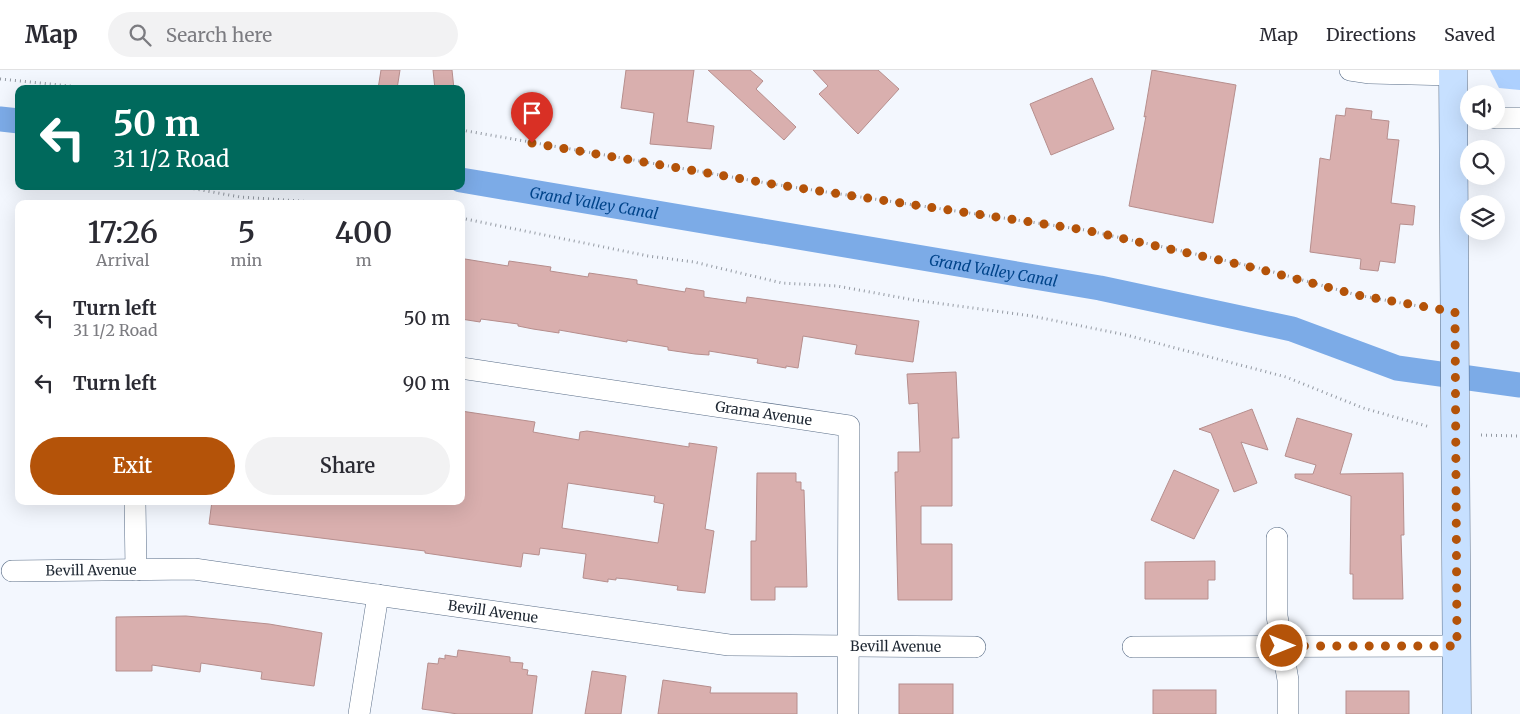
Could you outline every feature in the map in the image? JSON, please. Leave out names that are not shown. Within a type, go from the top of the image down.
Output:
[{"type":"street","points":[[1350,70],[1370,73],[1453,72],[1460,117],[1455,312],[1457,714]]},
{"type":"street","points":[[1505,118],[1520,118]]},
{"type":"street","name":"Grama Avenue","points":[[465,369],[849,426],[848,646]]},
{"type":"street","points":[[135,505],[136,570]]},
{"type":"street","points":[[1277,538],[1277,616],[1288,680],[1288,714]]},
{"type":"street","name":"Bevill Avenue","points":[[12,571],[194,569],[729,645],[975,647]]},
{"type":"street","points":[[360,714],[378,595]]},
{"type":"street","points":[[848,646],[848,714]]},
{"type":"street","points":[[1133,647],[1457,646]]},
{"type":"path","points":[[0,79],[60,85]]},
{"type":"path","points":[[465,131],[772,184],[1085,230],[1255,268],[1357,295],[1455,312]]},
{"type":"path","points":[[201,190],[240,197],[285,200]]},
{"type":"path","points":[[465,219],[648,256],[694,262],[782,283],[837,286],[914,300],[1032,316],[1126,335],[1286,378],[1363,408],[1456,427],[1520,436]]},
{"type":"shaded area","points":[[1490,70],[1520,70],[1520,90],[1505,89],[1505,85],[1498,85]]},
{"type":"building","points":[[381,70],[400,70],[398,85],[379,85]]},
{"type":"building","points":[[433,70],[452,70],[454,85],[435,85]]},
{"type":"building","points":[[626,70],[694,70],[687,122],[714,126],[711,149],[650,144],[654,113],[621,108]]},
{"type":"building","points":[[708,70],[750,70],[763,81],[756,89],[796,127],[784,140]]},
{"type":"building","points":[[813,70],[878,70],[899,89],[858,134],[819,94],[828,86]]},
{"type":"building","points":[[1152,70],[1236,85],[1213,223],[1129,206],[1146,116],[1144,117]]},
{"type":"building","points":[[1092,78],[1114,129],[1051,155],[1030,104]]},
{"type":"building","points":[[1346,108],[1372,111],[1371,119],[1389,121],[1387,139],[1399,140],[1391,203],[1415,206],[1413,225],[1400,224],[1395,263],[1380,261],[1378,271],[1360,269],[1361,259],[1310,252],[1320,158],[1330,160],[1336,115],[1345,116]]},
{"type":"building","points":[[465,259],[508,266],[509,261],[551,267],[550,271],[588,277],[589,273],[637,280],[637,284],[685,292],[686,288],[704,291],[704,297],[746,303],[747,297],[919,321],[913,362],[855,354],[857,345],[803,336],[798,368],[757,363],[758,359],[709,351],[709,355],[695,354],[668,350],[668,347],[627,340],[627,342],[559,330],[559,333],[518,326],[518,324],[481,319],[480,322],[465,320]]},
{"type":"building","points":[[956,372],[959,438],[952,438],[952,506],[921,506],[921,544],[952,544],[952,600],[898,600],[895,472],[898,472],[898,452],[920,452],[918,403],[909,404],[907,374]]},
{"type":"building","points":[[1252,409],[1268,450],[1241,442],[1257,483],[1234,492],[1211,433],[1199,429]]},
{"type":"building","points":[[465,412],[535,422],[533,432],[579,440],[580,432],[587,431],[689,447],[689,443],[717,447],[705,529],[714,531],[705,593],[677,590],[678,586],[627,579],[608,579],[608,582],[583,578],[586,554],[540,548],[539,555],[523,553],[521,567],[425,553],[425,551],[209,524],[211,505],[465,505]],"holes":[[[568,483],[655,496],[654,502],[664,504],[658,543],[562,528]]]},
{"type":"building","points":[[1297,418],[1352,434],[1340,474],[1403,473],[1404,535],[1401,535],[1403,599],[1353,599],[1353,574],[1350,574],[1351,496],[1295,478],[1295,474],[1313,474],[1316,465],[1285,456]]},
{"type":"building","points":[[1174,470],[1219,490],[1194,539],[1151,520]]},
{"type":"building","points":[[757,473],[796,473],[796,482],[801,482],[801,490],[804,490],[807,587],[775,587],[775,600],[751,600],[751,541],[756,541]]},
{"type":"building","points":[[1215,561],[1215,580],[1208,580],[1208,599],[1145,599],[1145,562]]},
{"type":"building","points":[[186,616],[269,624],[322,633],[314,686],[261,679],[262,672],[201,663],[200,672],[152,665],[152,671],[116,671],[116,617]]},
{"type":"building","points":[[458,650],[510,657],[510,662],[523,663],[522,669],[528,670],[527,675],[537,676],[532,714],[458,714],[422,709],[428,663],[438,664],[439,658],[445,659],[445,655],[457,657]]},
{"type":"building","points":[[592,671],[626,676],[621,714],[585,714]]},
{"type":"building","points":[[663,680],[711,687],[710,693],[797,693],[797,714],[658,714]]},
{"type":"building","points":[[899,684],[953,684],[953,714],[899,714]]},
{"type":"building","points":[[1153,690],[1216,690],[1216,714],[1153,714]]},
{"type":"building","points":[[1346,691],[1409,691],[1409,714],[1346,714]]},
{"type":"waterway","name":"Grand Valley Canal","points":[[0,119],[15,121]]},
{"type":"waterway","name":"Grand Valley Canal","points":[[465,181],[1100,288],[1292,329],[1397,368],[1520,385]]},
{"type":"route","points":[[532,143],[772,184],[964,210],[1085,230],[1255,268],[1357,295],[1455,312],[1457,646],[1282,646]]}]
